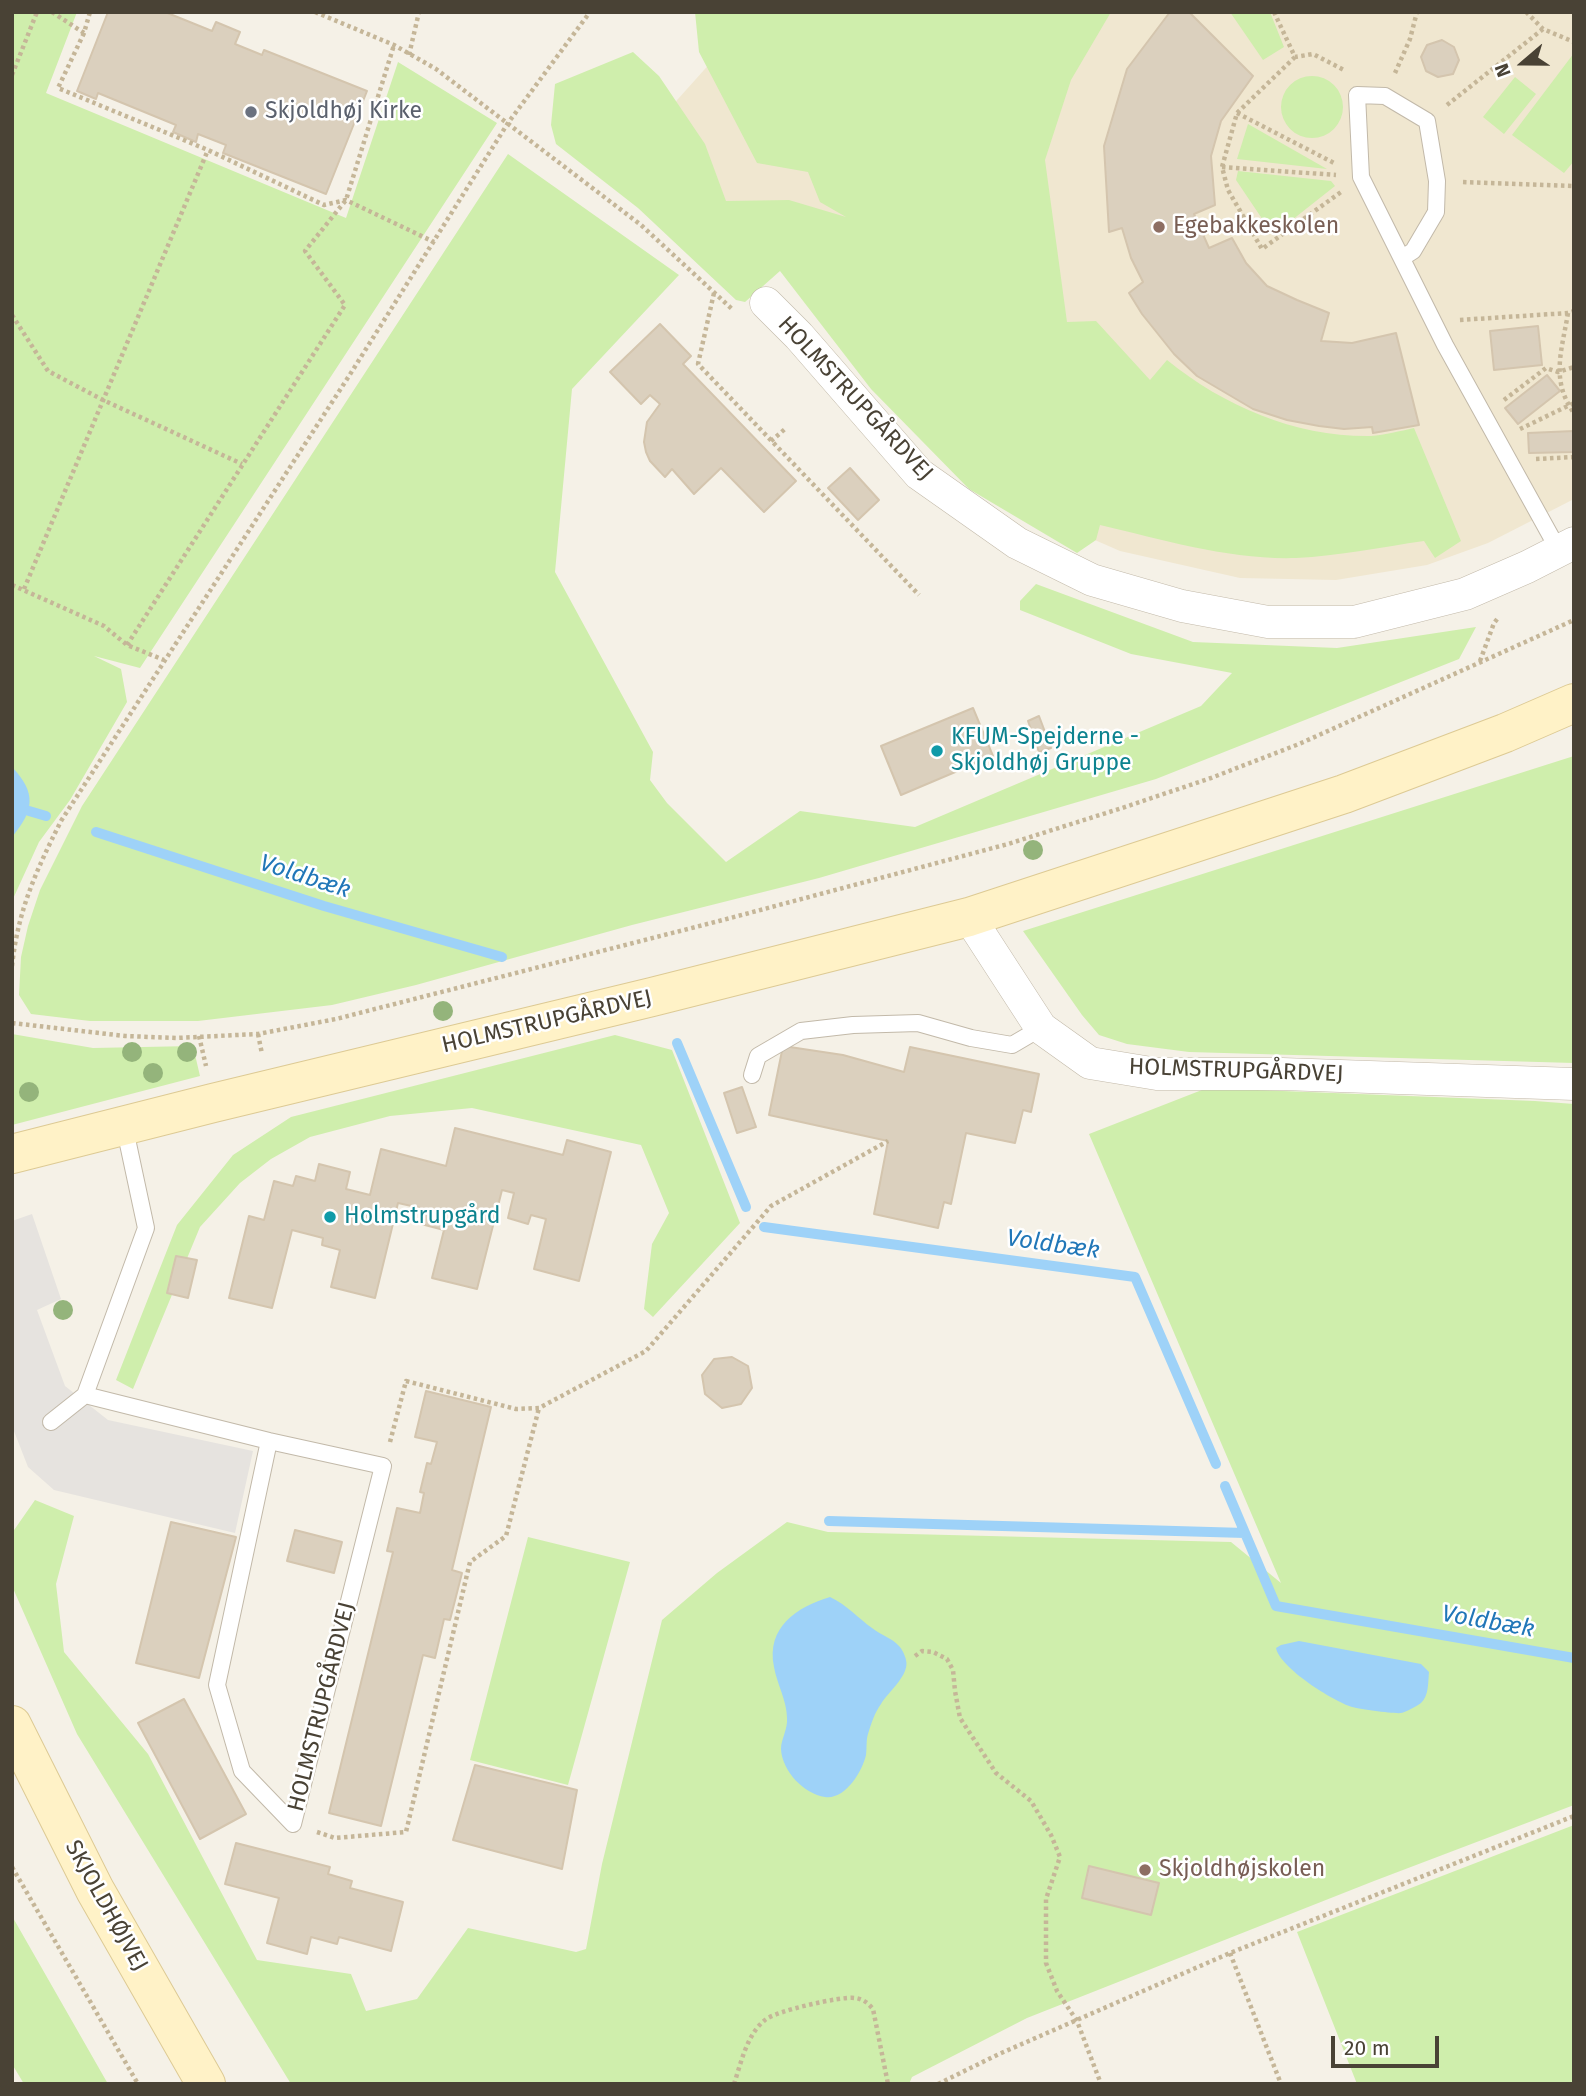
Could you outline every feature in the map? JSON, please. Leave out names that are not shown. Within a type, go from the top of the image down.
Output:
[{"type":"street","name":"HOLMSTRUPGÅRDVEJ","points":[[766,303],[799,336],[919,474],[1017,542],[1092,580],[1182,606],[1268,622],[1354,622],[1465,594],[1567,547]]},
{"type":"street","name":"HOLMSTRUPGÅRDVEJ","points":[[12,1154],[970,917],[1344,793],[1505,733],[1574,703]]},
{"type":"street","name":"HOLMSTRUPGÅRDVEJ","points":[[970,917],[1041,1028],[1090,1063],[1157,1073],[1282,1074],[1574,1084]]},
{"type":"street","name":"SKJOLDHØJVEJ","points":[[12,1724],[95,1890],[206,2084]]},
{"type":"lane","points":[[1402,258],[1413,251],[1436,212],[1437,181],[1427,121],[1385,96],[1357,94],[1361,177],[1436,328],[1483,415],[1513,467],[1567,547]]},
{"type":"lane","points":[[752,1075],[758,1056],[801,1031],[853,1025],[918,1023],[971,1038],[1012,1045],[1041,1028]]},
{"type":"lane","points":[[51,1422],[85,1395],[146,1228],[124,1125]]},
{"type":"lane","points":[[85,1395],[269,1441],[383,1466]]},
{"type":"lane","name":"HOLMSTRUPGÅRDVEJ","points":[[269,1441],[217,1685],[242,1771],[293,1824]]},
{"type":"lane","name":"HOLMSTRUPGÅRDVEJ","points":[[293,1824],[383,1466]]},
{"type":"path","points":[[12,75],[37,12]]},
{"type":"path","points":[[51,12],[84,33]]},
{"type":"path","points":[[90,12],[84,33],[58,88],[208,149],[324,205],[346,200],[434,242]]},
{"type":"path","points":[[315,12],[394,46],[436,69],[640,225],[733,311]]},
{"type":"path","points":[[409,55],[419,12]]},
{"type":"path","points":[[12,966],[21,914],[35,873],[61,821],[508,123],[590,12]]},
{"type":"path","points":[[1274,12],[1295,57]]},
{"type":"path","points":[[1385,96],[1410,39],[1417,12]]},
{"type":"path","points":[[1526,12],[1543,29],[1574,42]]},
{"type":"path","points":[[1427,121],[1543,29]]},
{"type":"path","points":[[127,645],[345,305],[305,251],[346,200],[394,46]]},
{"type":"path","points":[[1357,94],[1346,70],[1313,54],[1295,57],[1237,113],[1222,167],[1228,190],[1262,249],[1361,177]]},
{"type":"path","points":[[1237,113],[1361,177]]},
{"type":"path","points":[[24,589],[208,149]]},
{"type":"path","points":[[1222,167],[1361,177]]},
{"type":"path","points":[[1437,181],[1573,187]]},
{"type":"path","points":[[714,293],[698,364],[919,595]]},
{"type":"path","points":[[1436,328],[1451,320],[1571,312],[1558,372],[1574,413]]},
{"type":"path","points":[[12,315],[48,371],[103,400],[242,464]]},
{"type":"path","points":[[1483,415],[1546,368],[1558,372],[1574,367]]},
{"type":"path","points":[[1498,440],[1571,404]]},
{"type":"path","points":[[771,441],[786,429]]},
{"type":"path","points":[[1513,467],[1528,459],[1574,457]]},
{"type":"path","points":[[12,585],[104,626],[127,645],[164,660]]},
{"type":"path","points":[[12,1023],[125,1036],[176,1038],[258,1034],[336,1019],[719,921],[1008,844],[1211,778],[1299,744],[1574,621]]},
{"type":"path","points":[[383,1466],[406,1381],[516,1409],[539,1408],[646,1351],[771,1206],[888,1141]]},
{"type":"path","points":[[293,1824],[335,1838],[406,1832],[470,1562],[506,1536],[539,1408]]},
{"type":"path","points":[[915,1656],[922,1651],[933,1652],[947,1659],[953,1670],[960,1718],[996,1773],[1031,1801],[1051,1835],[1060,1857],[1046,1899],[1046,1963],[1057,1991],[1077,2021],[1101,2084]]},
{"type":"path","points":[[938,2084],[999,2054],[1230,1953],[1574,1816]]},
{"type":"path","points":[[12,1867],[138,2084]]},
{"type":"path","points":[[1230,1953],[1281,2084]]},
{"type":"path","points":[[734,2084],[749,2041],[763,2021],[774,2014],[843,1997],[858,1998],[869,2003],[873,2010],[888,2084]]},
{"type":"shaded area","name":"Egebakkeskolen","points":[[756,12],[1574,12],[1574,499],[1488,543],[1427,565],[1336,580],[1240,578],[1120,551],[1024,509],[667,153],[661,118]]},
{"type":"shaded area","points":[[32,1214],[61,1299],[37,1310],[65,1386],[108,1420],[253,1451],[235,1533],[54,1490],[28,1467],[12,1426],[12,1221]]},
{"type":"green space","points":[[12,12],[77,12],[46,93],[346,218],[398,62],[497,123],[140,668],[94,656],[121,669],[127,702],[70,800],[39,842],[12,901]]},
{"type":"green space","points":[[695,12],[1111,12],[1071,80],[1045,160],[1067,322],[1096,321],[1150,380],[1167,360],[1189,377],[1237,405],[1289,425],[1343,435],[1371,436],[1414,428],[1461,541],[1435,558],[1424,541],[1328,555],[1271,558],[1197,548],[1100,525],[1096,540],[1077,553],[969,489],[871,389],[780,271],[745,302],[736,300],[638,208],[556,144],[551,125],[555,84],[633,52],[659,76],[705,144],[726,201],[789,200],[846,217],[820,202],[808,172],[757,163],[699,52]]},
{"type":"green space","points":[[1230,12],[1270,12],[1284,47],[1263,60]]},
{"type":"green space","points":[[1574,53],[1574,161],[1564,173],[1512,135]]},
{"type":"green space","points":[[1312,76],[1334,85],[1343,107],[1334,129],[1312,138],[1290,129],[1281,107],[1290,85]]},
{"type":"green space","points":[[1515,77],[1536,94],[1504,134],[1483,117]]},
{"type":"green space","points":[[1248,124],[1327,169],[1237,159]]},
{"type":"green space","points":[[508,154],[679,275],[572,389],[555,572],[653,752],[650,780],[667,803],[726,862],[800,811],[915,827],[1201,706],[1232,673],[1131,654],[1020,610],[1020,601],[1036,584],[1193,642],[1337,648],[1476,627],[1459,659],[1156,779],[819,878],[332,1005],[198,1021],[90,1021],[31,1014],[19,995],[21,957],[28,926],[40,890],[82,806]]},
{"type":"green space","points":[[1238,171],[1331,181],[1335,186],[1273,235],[1236,180]]},
{"type":"green space","points":[[1574,756],[1574,1063],[1189,1052],[1127,1044],[1099,1035],[1023,931]]},
{"type":"green space","points":[[12,1034],[93,1048],[193,1046],[200,1076],[12,1125]]},
{"type":"green space","points":[[615,1035],[672,1050],[740,1223],[653,1317],[644,1309],[652,1244],[669,1213],[641,1145],[472,1108],[390,1116],[310,1137],[271,1159],[240,1183],[200,1227],[133,1389],[116,1380],[177,1225],[233,1155],[291,1117]]},
{"type":"green space","points":[[1207,1088],[1574,1104],[1574,1805],[1027,2018],[912,2077],[909,2084],[291,2084],[77,1734],[12,1586],[12,1533],[35,1500],[74,1516],[56,1584],[64,1652],[148,1754],[257,1960],[351,1974],[366,2011],[417,1999],[468,1928],[576,1952],[586,1949],[602,1864],[662,1620],[717,1573],[787,1522],[828,1532],[1231,1542],[1281,1583],[1089,1134]]},
{"type":"green space","points":[[528,1537],[630,1562],[568,1785],[470,1760]]},
{"type":"green space","points":[[1574,1825],[1574,2084],[1357,2084],[1297,1932]]},
{"type":"green space","points":[[12,1916],[108,2084],[24,2084],[12,2064]]},
{"type":"water","points":[[12,767],[26,785],[30,802],[25,819],[12,837]]},
{"type":"water","points":[[830,1597],[896,1643],[904,1654],[906,1666],[902,1677],[875,1714],[867,1736],[866,1755],[857,1777],[846,1790],[832,1797],[825,1797],[802,1786],[790,1773],[782,1757],[781,1745],[787,1712],[775,1673],[773,1653],[775,1641],[787,1621],[806,1607]]},
{"type":"water","points":[[1299,1641],[1421,1664],[1429,1672],[1424,1700],[1401,1713],[1343,1704],[1308,1683],[1280,1656],[1276,1648]]},
{"type":"building","name":"Skjoldhøj Kirke","points":[[108,12],[165,12],[212,31],[216,22],[240,32],[235,44],[262,55],[264,50],[367,91],[326,194],[223,153],[226,145],[198,134],[196,142],[173,132],[176,125],[98,93],[96,99],[77,91]]},
{"type":"building","points":[[1170,12],[1189,12],[1253,76],[1221,121],[1211,156],[1215,205],[1194,214],[1209,248],[1232,238],[1246,263],[1267,286],[1329,313],[1321,341],[1352,343],[1396,333],[1419,425],[1373,433],[1372,427],[1344,429],[1319,426],[1287,420],[1253,409],[1197,376],[1174,354],[1129,293],[1143,282],[1131,258],[1122,228],[1109,232],[1104,146],[1127,69]]},
{"type":"building","points":[[1442,40],[1454,47],[1459,60],[1453,74],[1438,77],[1426,71],[1421,57],[1427,45]]},
{"type":"building","points":[[660,324],[691,356],[683,364],[796,481],[764,512],[721,468],[694,494],[672,469],[665,477],[650,461],[644,442],[647,422],[660,404],[650,395],[641,404],[610,372]]},
{"type":"building","points":[[1538,326],[1542,365],[1494,370],[1490,331]]},
{"type":"building","points":[[1547,375],[1560,391],[1518,424],[1505,408]]},
{"type":"building","points":[[1574,431],[1574,452],[1529,453],[1528,433]]},
{"type":"building","points":[[850,468],[879,500],[858,520],[828,488]]},
{"type":"building","name":"KFUM-Spejderne - Skjoldhøj Gruppe","points":[[973,708],[993,756],[901,795],[881,746]]},
{"type":"building","points":[[1039,716],[1051,748],[1039,752],[1028,721]]},
{"type":"building","points":[[783,1046],[843,1055],[904,1072],[910,1047],[1039,1074],[1031,1112],[1023,1110],[1015,1143],[966,1133],[951,1204],[944,1202],[938,1228],[874,1214],[888,1141],[769,1115]]},
{"type":"building","points":[[742,1087],[756,1127],[737,1133],[724,1093]]},
{"type":"building","name":"Holmstrupgård","points":[[455,1128],[563,1155],[567,1140],[611,1152],[579,1281],[534,1269],[546,1219],[531,1215],[528,1224],[508,1218],[514,1193],[502,1190],[477,1289],[432,1278],[444,1230],[421,1224],[425,1209],[398,1203],[375,1298],[331,1287],[340,1250],[322,1245],[323,1238],[292,1230],[272,1308],[229,1298],[249,1216],[264,1220],[274,1181],[293,1186],[296,1176],[315,1181],[319,1164],[350,1172],[346,1189],[370,1195],[381,1149],[446,1166]]},
{"type":"building","points":[[176,1256],[197,1260],[188,1298],[167,1293]]},
{"type":"building","points":[[732,1357],[748,1366],[752,1388],[741,1404],[722,1408],[705,1394],[702,1375],[714,1359]]},
{"type":"building","points":[[426,1391],[491,1407],[452,1570],[462,1573],[450,1620],[444,1619],[435,1658],[423,1655],[381,1826],[329,1813],[393,1552],[387,1551],[397,1508],[420,1513],[424,1493],[420,1492],[427,1463],[431,1464],[437,1442],[415,1437]]},
{"type":"building","points":[[171,1522],[236,1537],[199,1678],[136,1663]]},
{"type":"building","points":[[295,1530],[342,1542],[334,1573],[287,1561]]},
{"type":"building","points":[[184,1699],[246,1814],[200,1839],[138,1723]]},
{"type":"building","points":[[475,1765],[577,1790],[562,1869],[453,1840]]},
{"type":"building","points":[[236,1843],[330,1867],[328,1874],[352,1881],[350,1888],[403,1902],[391,1951],[339,1937],[337,1944],[311,1937],[307,1954],[267,1943],[279,1898],[225,1884]]},
{"type":"building","points":[[1089,1866],[1159,1883],[1151,1915],[1082,1898]]},
{"type":"waterway","name":"Voldbæk","points":[[29,811],[46,816]]},
{"type":"waterway","name":"Voldbæk","points":[[96,832],[324,906],[502,957]]},
{"type":"waterway","name":"Voldbæk","points":[[677,1043],[746,1207]]},
{"type":"waterway","name":"Voldbæk","points":[[764,1227],[1135,1277],[1216,1464]]},
{"type":"waterway","name":"Voldbæk","points":[[1225,1486],[1276,1606],[1574,1658]]},
{"type":"waterway","points":[[829,1521],[1245,1533]]},
{"type":"place","name":"Skjoldhøj Kirke","points":[[251,112]]},
{"type":"place","name":"Egebakkeskolen","points":[[1159,227]]},
{"type":"place","name":"KFUM-Spejderne - Skjoldhøj Gruppe","points":[[937,751]]},
{"type":"place","name":"Holmstrupgård","points":[[330,1217]]},
{"type":"place","name":"Skjoldhøjskolen","points":[[1145,1870]]}]
